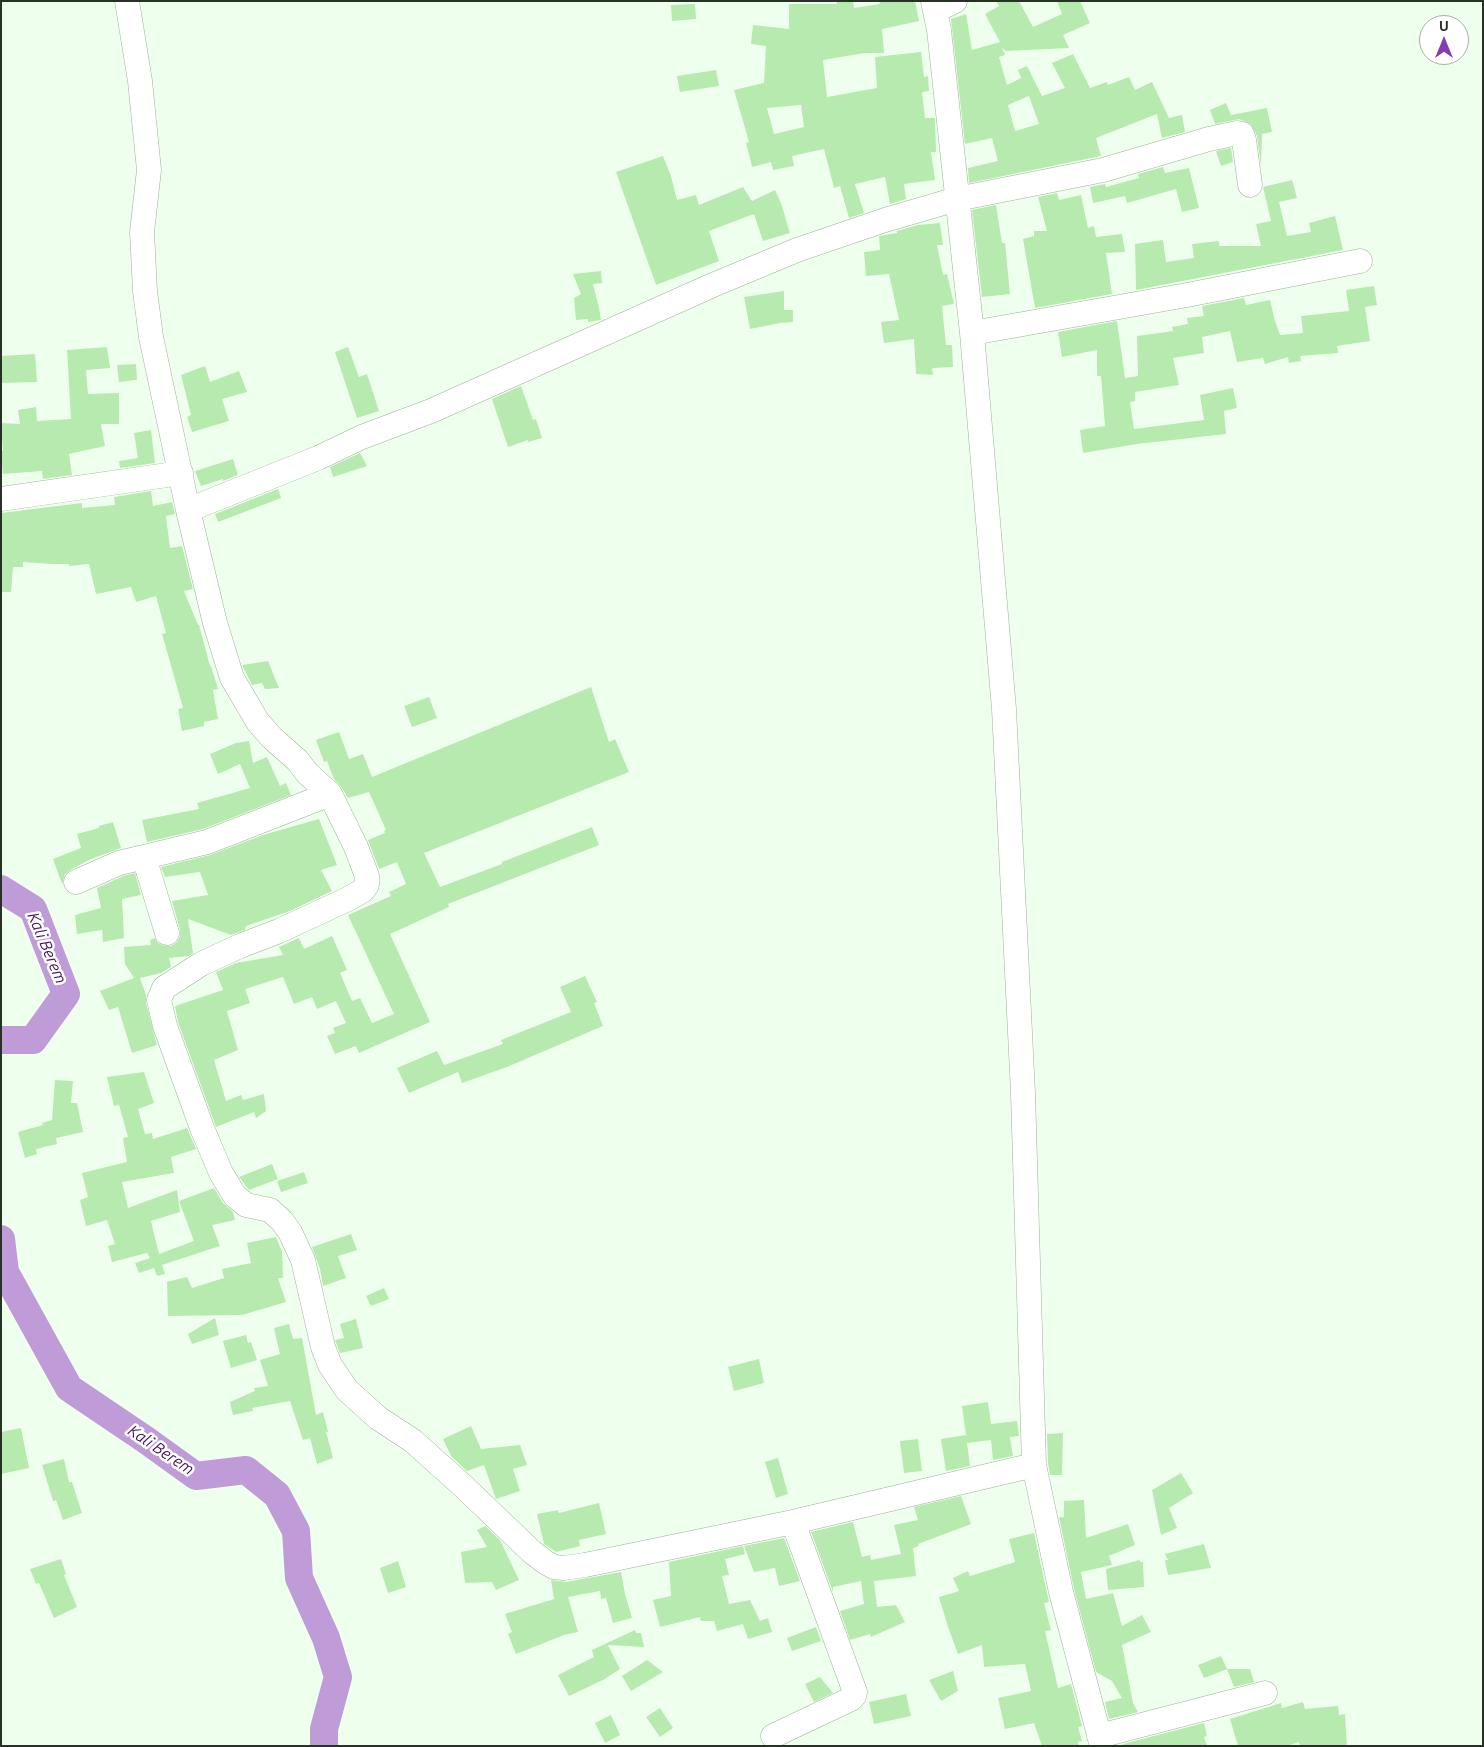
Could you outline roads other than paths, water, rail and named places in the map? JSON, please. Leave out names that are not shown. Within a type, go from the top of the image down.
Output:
[{"type":"street","points":[[127,1],[140,81],[149,170],[142,232],[145,291],[151,337],[188,510],[215,623],[232,678],[258,722],[330,794],[368,876],[368,885],[362,892],[279,931],[201,964],[164,988],[158,1000],[165,1026],[202,1128],[221,1173],[235,1196],[246,1205],[270,1210],[282,1221],[297,1246],[308,1278],[322,1347],[338,1380],[357,1401],[378,1418],[413,1441],[532,1552],[554,1567],[564,1568],[793,1522],[1034,1465]]},
{"type":"street","points":[[941,5],[939,30],[972,333],[1004,709],[1023,1093],[1034,1465],[1061,1592],[1100,1741],[1265,1693]]},
{"type":"street","points":[[188,510],[318,458],[362,437],[431,411],[713,285],[845,232],[957,199],[1103,170],[1209,139],[1237,133],[1242,134],[1244,140],[1250,185]]},
{"type":"street","points":[[972,333],[1186,296],[1360,261]]},
{"type":"street","points":[[1,499],[181,473]]},
{"type":"street","points":[[76,882],[119,863],[207,842],[330,794]]},
{"type":"street","points":[[144,857],[167,933]]},
{"type":"street","points":[[773,1736],[851,1698],[855,1692],[793,1522]]},
{"type":"waterway","name":"Kali Berem","points":[[1,889],[33,909],[66,994],[33,1040],[1,1040]]},
{"type":"waterway","name":"Kali Berem","points":[[1,1239],[5,1272],[69,1388],[196,1476],[246,1470],[277,1495],[296,1531],[299,1578],[326,1638],[338,1677],[324,1729],[324,1746]]}]
